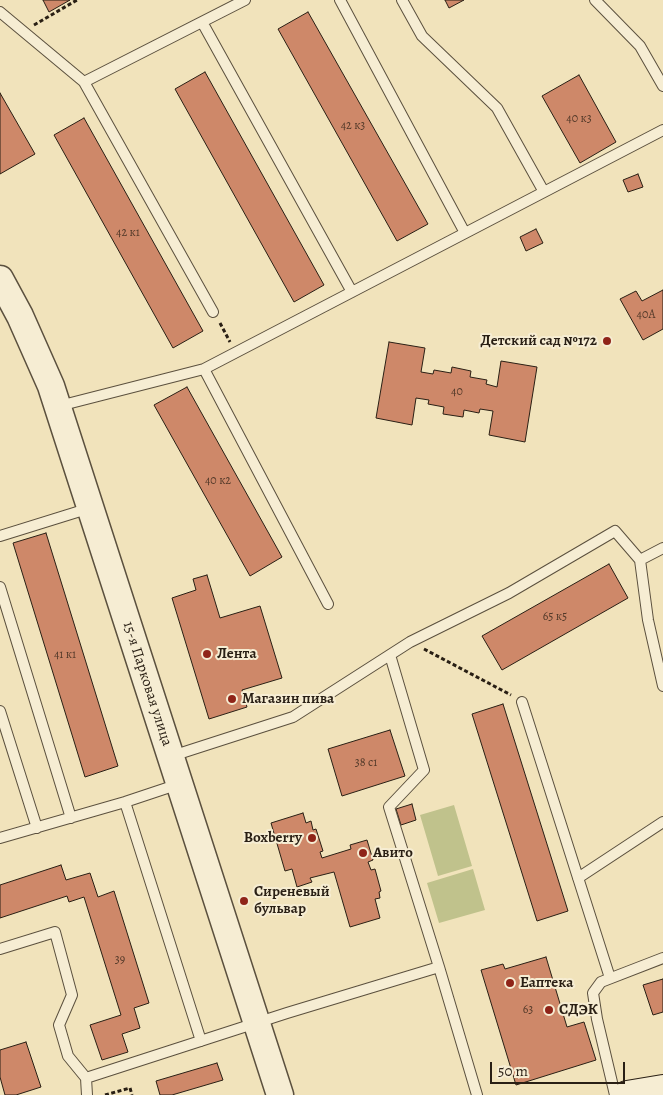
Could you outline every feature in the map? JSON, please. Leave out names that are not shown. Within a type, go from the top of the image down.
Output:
[{"type":"main road","points":[[627,1095],[663,1089]]},
{"type":"street","name":"15-я Парковая улица","points":[[0,279],[20,316],[58,406],[280,1095]]},
{"type":"lane","points":[[84,82],[244,0]]},
{"type":"lane","points":[[340,0],[465,233]]},
{"type":"lane","points":[[402,0],[422,36],[497,108],[544,192]]},
{"type":"lane","points":[[595,0],[640,46],[663,86]]},
{"type":"lane","points":[[0,12],[84,82],[213,312]]},
{"type":"lane","points":[[202,22],[352,292]]},
{"type":"lane","points":[[58,406],[204,369],[663,130]]},
{"type":"lane","points":[[204,369],[328,604]]},
{"type":"lane","points":[[0,536],[90,508]]},
{"type":"lane","points":[[171,756],[293,717],[410,642],[509,593],[615,531],[640,560],[648,620],[662,683]]},
{"type":"lane","points":[[640,560],[663,548]]},
{"type":"lane","points":[[0,587],[71,818]]},
{"type":"lane","points":[[390,655],[424,770],[389,807],[477,1095]]},
{"type":"lane","points":[[522,702],[610,978]]},
{"type":"lane","points":[[0,711],[37,828]]},
{"type":"lane","points":[[0,838],[126,802],[180,784]]},
{"type":"lane","points":[[126,802],[200,1041]]},
{"type":"lane","points":[[578,878],[663,822]]},
{"type":"lane","points":[[0,948],[55,932],[72,995],[59,1025],[68,1056],[86,1078],[87,1095]]},
{"type":"lane","points":[[615,1095],[597,1019],[593,993],[600,982],[663,958]]},
{"type":"lane","points":[[86,1078],[439,967]]},
{"type":"path","points":[[23,31],[77,0]]},
{"type":"path","points":[[213,312],[236,352]]},
{"type":"path","points":[[410,642],[522,702]]},
{"type":"path","points":[[105,1095],[130,1088],[132,1095]]},
{"type":"green space","points":[[454,805],[472,866],[438,876],[420,815]]},
{"type":"green space","points":[[473,869],[485,910],[439,923],[427,883]]},
{"type":"building","points":[[43,0],[70,0],[49,12]]},
{"type":"building","points":[[445,0],[464,0],[449,8]]},
{"type":"building","points":[[308,12],[428,224],[397,241],[278,29]]},
{"type":"building","points":[[205,72],[324,285],[294,302],[175,89]]},
{"type":"building","points":[[579,75],[616,142],[580,163],[542,96]]},
{"type":"building","points":[[0,93],[35,154],[0,174]]},
{"type":"building","points":[[84,118],[203,331],[173,348],[54,135]]},
{"type":"building","points":[[638,174],[643,187],[628,192],[623,180]]},
{"type":"building","points":[[536,229],[543,243],[526,251],[520,237]]},
{"type":"building","points":[[663,290],[663,329],[643,340],[620,299],[636,291],[642,301]]},
{"type":"building","points":[[389,342],[425,348],[421,372],[433,374],[434,370],[451,373],[452,367],[471,371],[470,377],[487,380],[486,384],[497,387],[501,361],[537,367],[525,442],[489,435],[493,411],[480,409],[479,413],[464,410],[463,417],[443,414],[444,407],[428,404],[429,400],[416,398],[412,425],[376,418]]},
{"type":"building","points":[[187,387],[282,557],[250,576],[154,405]]},
{"type":"building","points":[[46,533],[118,766],[85,777],[13,543]]},
{"type":"building","points":[[609,564],[628,598],[502,670],[482,636]]},
{"type":"building","points":[[207,575],[220,618],[260,606],[282,678],[242,690],[247,707],[209,719],[172,598],[196,590],[193,579]]},
{"type":"building","points":[[503,704],[568,911],[537,921],[472,714]]},
{"type":"building","points":[[390,730],[405,776],[342,796],[328,749]]},
{"type":"building","points":[[412,804],[416,820],[401,825],[396,809]]},
{"type":"building","points":[[303,813],[306,823],[311,821],[313,830],[316,829],[323,851],[320,852],[322,858],[351,849],[350,845],[367,840],[373,860],[368,862],[371,870],[375,869],[381,891],[379,892],[380,898],[375,899],[380,918],[350,927],[334,872],[310,878],[312,882],[297,887],[292,869],[285,871],[271,823]]},
{"type":"building","points":[[61,865],[66,880],[90,873],[98,897],[114,891],[149,1003],[134,1008],[140,1028],[122,1034],[128,1052],[102,1060],[90,1025],[121,1015],[84,897],[69,902],[67,896],[0,918],[0,885]]},
{"type":"building","points":[[546,957],[567,1027],[584,1022],[596,1060],[516,1085],[481,970],[503,964],[505,969]]},
{"type":"building","points":[[663,979],[663,1012],[653,1015],[643,985]]},
{"type":"building","points":[[26,1042],[41,1087],[16,1095],[5,1095],[0,1077],[0,1050]]},
{"type":"building","points":[[217,1063],[223,1080],[172,1095],[160,1095],[156,1081]]},
{"type":"place","name":"Детский сад №172","points":[[607,341]]},
{"type":"place","name":"Лента","points":[[207,654]]},
{"type":"place","name":"Магазин пива","points":[[232,699]]},
{"type":"place","name":"Boxberry","points":[[312,838]]},
{"type":"place","name":"Авито","points":[[363,853]]},
{"type":"place","name":"Сиреневый бульвар","points":[[244,901]]},
{"type":"place","name":"Еаптека","points":[[510,983]]},
{"type":"place","name":"СДЭК","points":[[549,1010]]}]
